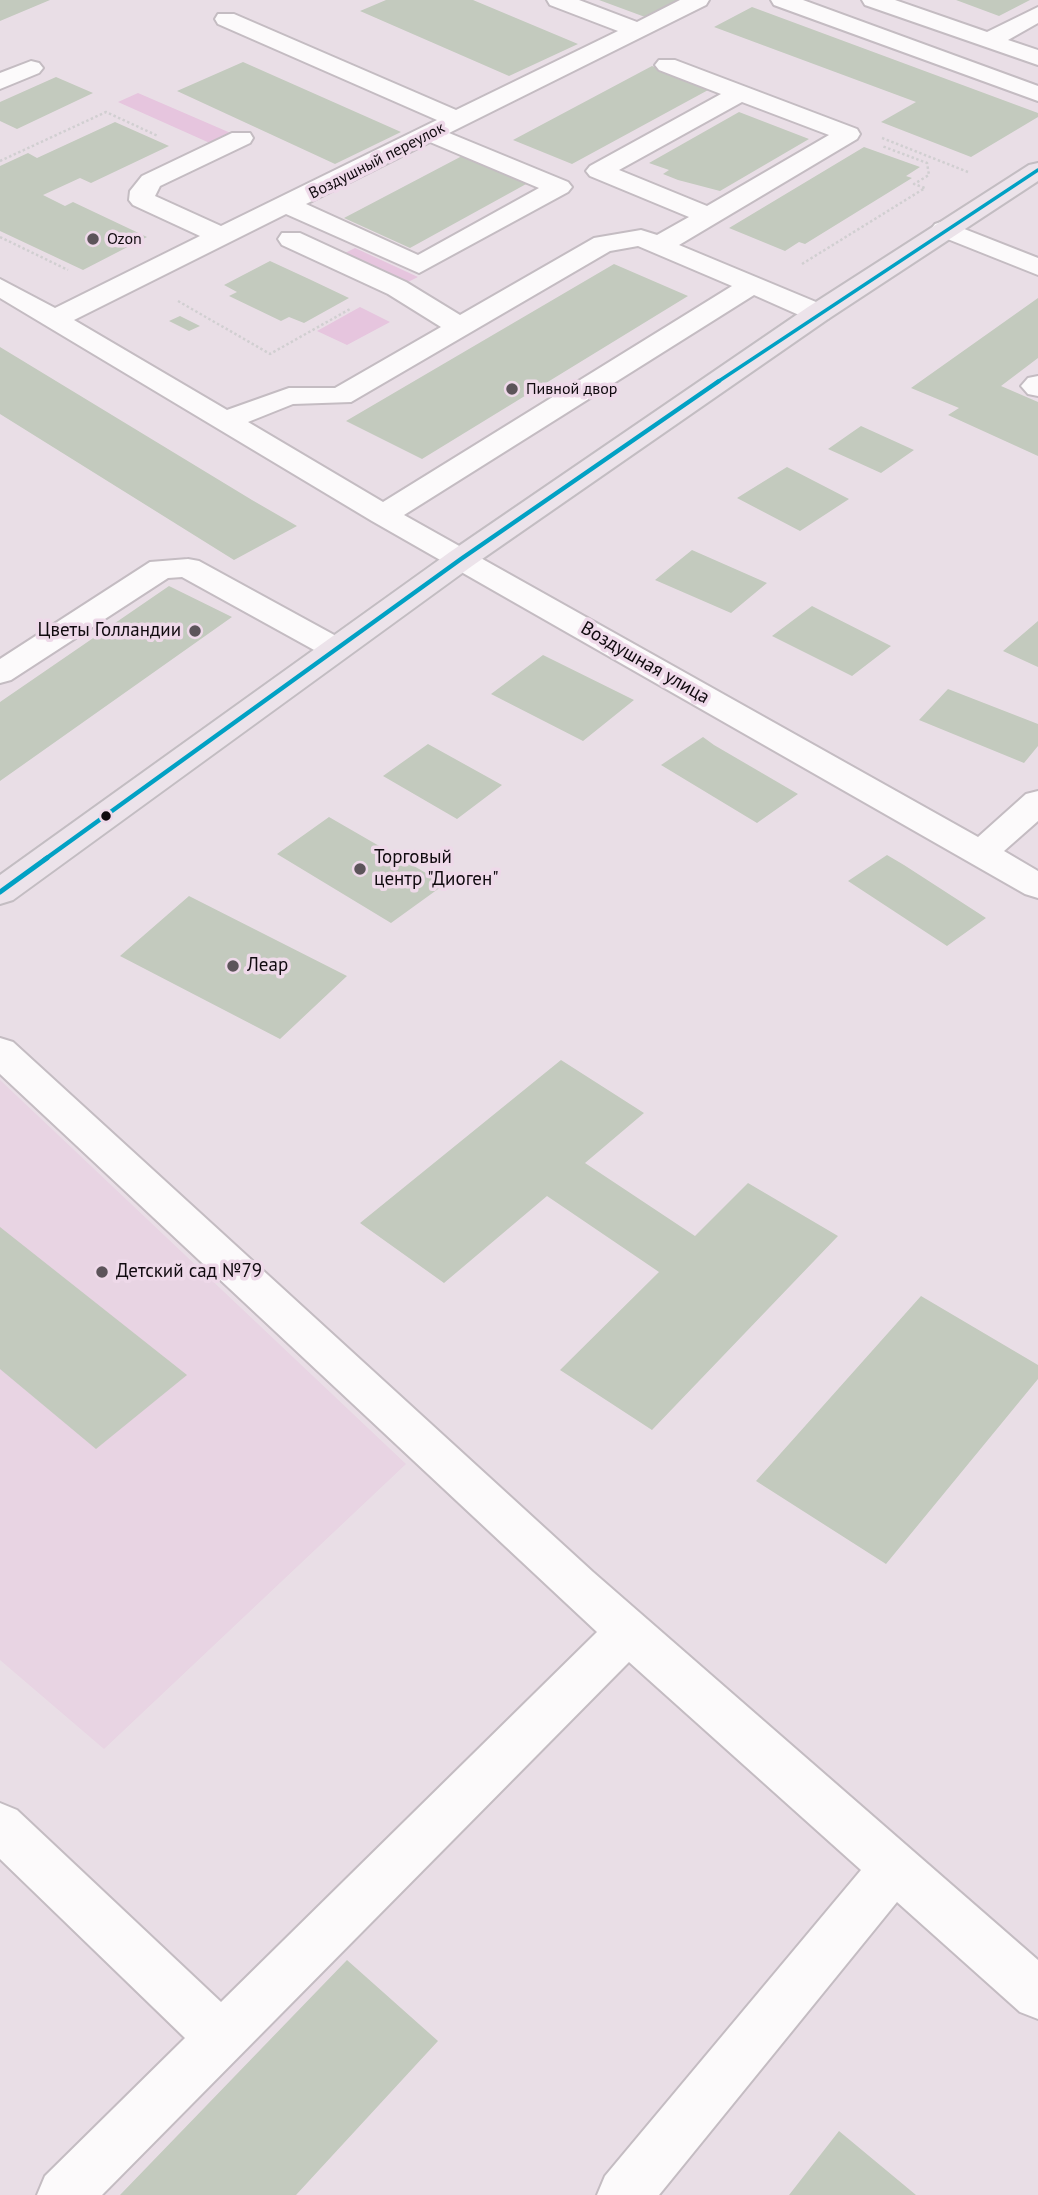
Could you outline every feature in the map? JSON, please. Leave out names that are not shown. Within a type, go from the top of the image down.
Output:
[{"type":"main road","points":[[0,892],[461,559],[818,313],[1038,170]]},
{"type":"street","points":[[558,0],[638,30]]},
{"type":"street","name":"Воздушный переулок","points":[[54,319],[698,0]]},
{"type":"street","points":[[782,0],[1038,94]]},
{"type":"street","points":[[873,0],[1038,58]]},
{"type":"street","points":[[990,40],[1038,14]]},
{"type":"street","points":[[226,19],[458,120]]},
{"type":"street","points":[[667,65],[848,134]]},
{"type":"street","points":[[0,82],[31,68]]},
{"type":"street","points":[[709,216],[599,171],[740,93]]},
{"type":"street","points":[[288,205],[419,265],[559,187],[431,134]]},
{"type":"street","points":[[658,246],[848,134]]},
{"type":"street","points":[[223,237],[142,200],[143,191],[151,181],[241,138]]},
{"type":"street","points":[[654,194],[678,180]]},
{"type":"street","points":[[137,227],[168,212]]},
{"type":"street","points":[[944,229],[1038,267]]},
{"type":"street","points":[[291,239],[391,286],[460,327]]},
{"type":"street","points":[[223,422],[289,396],[341,396],[603,244],[641,239],[818,313]]},
{"type":"street","name":"Воздушная улица","points":[[0,287],[383,515],[1038,886]]},
{"type":"street","points":[[383,515],[757,287]]},
{"type":"street","points":[[0,673],[161,569],[188,568],[336,649]]},
{"type":"street","points":[[981,853],[1038,802]]},
{"type":"street","points":[[0,1052],[628,1632],[1038,1994]]},
{"type":"street","points":[[64,2195],[628,1632]]},
{"type":"street","points":[[0,1826],[221,2038]]},
{"type":"street","points":[[624,2195],[894,1868]]},
{"type":"path","points":[[0,161],[106,112],[204,156]]},
{"type":"path","points":[[757,287],[925,187],[914,184],[929,175],[927,163],[848,134]]},
{"type":"path","points":[[169,296],[270,354],[391,286]]},
{"type":"shaded area","points":[[138,93],[233,134],[212,144],[118,102]]},
{"type":"shaded area","points":[[355,248],[418,277],[406,283],[343,254]]},
{"type":"shaded area","points":[[360,307],[390,322],[347,345],[317,331]]},
{"type":"shaded area","name":"Детский сад №79","points":[[0,1080],[406,1464],[104,1749],[0,1660]]},
{"type":"building","points":[[0,0],[50,0],[0,21]]},
{"type":"building","points":[[386,0],[473,0],[578,44],[509,76],[360,11]]},
{"type":"building","points":[[599,0],[680,0],[645,17]]},
{"type":"building","points":[[956,0],[1030,0],[999,16]]},
{"type":"building","points":[[752,7],[1038,113],[1038,117],[971,157],[881,122],[916,102],[714,27]]},
{"type":"building","points":[[243,62],[401,132],[335,164],[177,91]]},
{"type":"building","points":[[652,66],[710,89],[572,164],[513,140]]},
{"type":"building","points":[[56,77],[93,93],[17,129],[0,121],[0,102]]},
{"type":"building","points":[[739,112],[809,139],[720,191],[678,180],[663,174],[669,170],[649,163]]},
{"type":"building","points":[[115,122],[169,146],[91,183],[80,178],[43,195],[65,206],[73,202],[147,237],[83,270],[0,231],[0,166],[28,153],[37,158]]},
{"type":"building","points":[[864,147],[920,167],[906,176],[912,178],[805,244],[799,242],[785,251],[729,228]]},
{"type":"building","points":[[462,156],[528,183],[410,248],[344,218]]},
{"type":"building","points":[[270,261],[349,298],[304,323],[289,317],[281,321],[229,296],[237,292],[224,285]]},
{"type":"building","points":[[614,264],[688,296],[422,459],[346,421]]},
{"type":"building","points":[[1038,298],[1038,358],[1001,386],[1038,402],[1038,456],[948,415],[959,408],[911,388]]},
{"type":"building","points":[[180,316],[200,326],[189,331],[169,321]]},
{"type":"building","points":[[0,347],[297,526],[234,560],[0,414]]},
{"type":"building","points":[[861,426],[914,450],[881,473],[828,449]]},
{"type":"building","points":[[787,467],[849,499],[800,531],[737,498]]},
{"type":"building","points":[[692,550],[767,583],[731,613],[655,580]]},
{"type":"building","points":[[169,586],[232,617],[0,781],[0,702]]},
{"type":"building","points":[[812,606],[891,646],[852,676],[772,636]]},
{"type":"building","points":[[1038,621],[1038,667],[1003,651]]},
{"type":"building","points":[[543,655],[634,700],[583,741],[491,694]]},
{"type":"building","points":[[948,689],[1038,724],[1038,746],[1024,763],[919,720]]},
{"type":"building","points":[[703,737],[798,794],[757,823],[661,765]]},
{"type":"building","points":[[428,744],[502,785],[457,819],[383,776]]},
{"type":"building","name":"Торговый центр \"Диоген\"","points":[[329,817],[445,884],[391,923],[277,854]]},
{"type":"building","points":[[887,855],[986,918],[947,946],[848,881]]},
{"type":"building","name":"Леар","points":[[189,896],[347,976],[280,1039],[120,956]]},
{"type":"building","points":[[561,1060],[644,1113],[585,1163],[695,1236],[748,1183],[838,1236],[652,1430],[560,1370],[659,1272],[547,1196],[444,1283],[360,1223]]},
{"type":"building","points":[[0,1227],[187,1375],[96,1449],[0,1369]]},
{"type":"building","points":[[921,1296],[1038,1365],[1038,1379],[886,1564],[756,1481]]},
{"type":"building","points":[[347,1960],[438,2041],[296,2195],[120,2195]]},
{"type":"building","points":[[839,2131],[916,2195],[789,2195]]},
{"type":"transit line","points":[[0,892],[461,559],[818,313],[1038,170]]},
{"type":"place","name":"Ozon","points":[[93,239]]},
{"type":"place","name":"Пивной двор","points":[[512,389]]},
{"type":"place","name":"Цветы Голландии","points":[[195,631]]},
{"type":"place","name":"Торговый центр \"Диоген\"","points":[[360,869]]},
{"type":"place","name":"Леар","points":[[233,966]]},
{"type":"place","name":"Детский сад №79","points":[[102,1272]]}]
